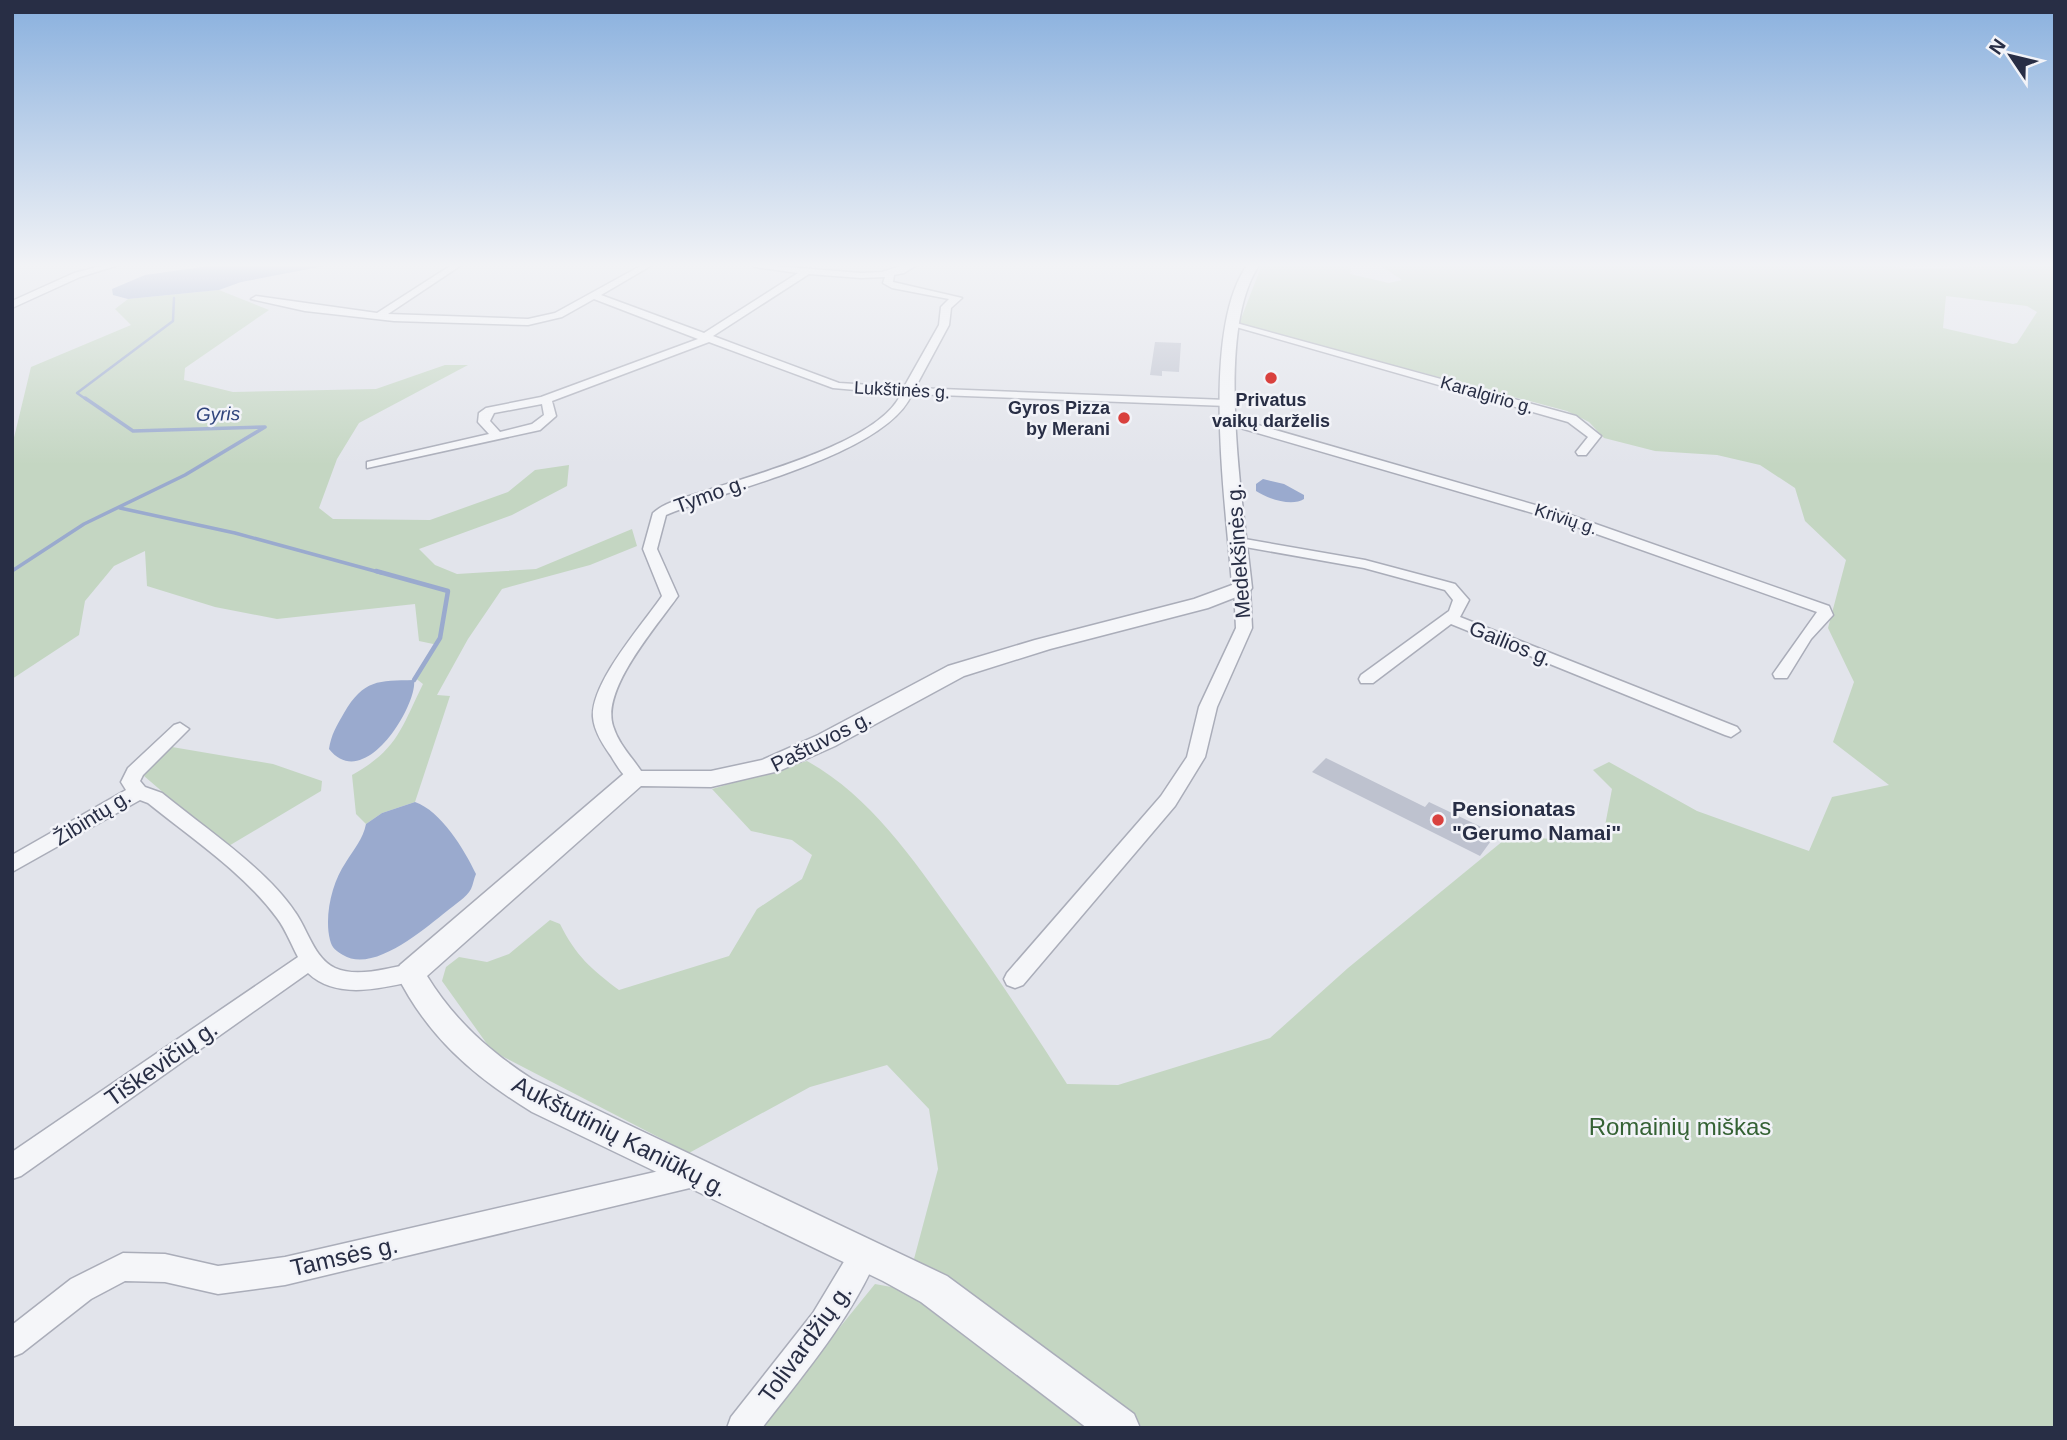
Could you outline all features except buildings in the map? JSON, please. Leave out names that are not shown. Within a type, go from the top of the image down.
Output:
[{"type":"street","name":"Lukštinės g.","points":[[687,331],[824,383],[910,391],[1227,404]]},
{"type":"street","points":[[497,436],[484,422],[485,413],[509,405],[544,400],[705,338],[715,331]]},
{"type":"street","points":[[910,391],[911,384],[941,331]]},
{"type":"street","name":"Medekšinės g.","points":[[1015,979],[1188,773],[1196,757],[1200,731],[1208,707],[1235,653],[1244,628],[1240,542],[1227,420],[1226,377],[1232,331]]},
{"type":"street","name":"Karalgirio g.","points":[[1262,331],[1572,419],[1595,436],[1582,452]]},
{"type":"street","name":"Tymo g.","points":[[636,777],[608,740],[601,713],[612,680],[670,596],[649,553],[649,538],[660,513],[713,490],[832,452],[872,432],[891,416],[910,391]]},
{"type":"street","points":[[372,465],[497,436],[512,435],[546,421],[550,416],[548,403],[544,400]]},
{"type":"street","name":"Krivių g.","points":[[1227,420],[1565,518],[1824,609],[1825,615],[1805,636],[1781,674]]},
{"type":"street","name":"Gailios g.","points":[[1240,542],[1365,564],[1450,587],[1461,600],[1456,613],[1449,618]]},
{"type":"street","name":"Paštuvos g.","points":[[636,777],[687,782],[726,779],[765,770],[813,749],[954,672],[1105,628],[1217,600],[1242,588]]},
{"type":"street","points":[[1367,679],[1449,618]]},
{"type":"street","name":"Gailios g.","points":[[1449,618],[1731,731]]},
{"type":"street","name":"Žibintų g.","points":[[12,865],[138,792],[130,782],[135,772],[180,729]]},
{"type":"street","points":[[138,792],[155,798],[259,886],[283,910],[311,959],[322,972],[352,981],[410,973],[636,777]]},
{"type":"street","name":"Tiškevičių g.","points":[[12,1167],[311,959]]},
{"type":"street","name":"Aukštutinių Kaniūkų g.","points":[[410,973],[442,1026],[498,1075],[543,1102],[934,1289],[1121,1428]]},
{"type":"street","name":"Tamsės g.","points":[[12,1343],[81,1289],[123,1267],[165,1268],[218,1280],[285,1270],[694,1175]]},
{"type":"street","name":"Tolivardžių g.","points":[[742,1428],[817,1334],[846,1291],[864,1255]]},
{"type":"green space","points":[[116,331],[238,331],[185,368],[184,380],[233,392],[376,389],[445,365],[468,365],[359,423],[337,459],[319,508],[333,519],[430,520],[508,492],[535,470],[569,465],[567,486],[512,515],[419,549],[435,565],[457,574],[536,569],[632,529],[637,546],[590,565],[502,589],[468,639],[437,695],[450,696],[415,802],[382,813],[366,824],[356,814],[352,775],[379,757],[396,737],[423,684],[414,677],[438,645],[419,641],[415,604],[277,619],[215,607],[147,586],[145,551],[114,566],[85,601],[79,635],[12,679],[12,446],[31,367]]},
{"type":"green space","name":"Romainių miškas","points":[[1266,331],[1957,331],[2013,344],[2017,343],[2025,331],[2055,331],[2055,1428],[1144,1428],[914,1259],[938,1169],[929,1109],[887,1065],[810,1087],[689,1153],[492,1051],[442,981],[446,967],[459,957],[487,962],[509,954],[550,920],[560,924],[585,961],[619,990],[729,956],[757,909],[802,879],[812,855],[792,840],[751,831],[712,789],[807,761],[829,775],[870,810],[906,851],[982,956],[1067,1084],[1118,1085],[1270,1038],[1348,968],[1509,836],[1580,841],[1604,831],[1612,789],[1593,770],[1609,762],[1697,811],[1809,851],[1832,797],[1889,785],[1833,742],[1854,682],[1828,628],[1846,560],[1805,521],[1795,488],[1760,465],[1717,455],[1655,451],[1604,438],[1589,422],[1567,411]]},
{"type":"green space","points":[[172,747],[273,764],[322,781],[321,791],[227,847],[144,776],[144,771]]},
{"type":"green space","points":[[875,1284],[902,1289],[1085,1428],[758,1428]]},
{"type":"water","points":[[1263,479],[1284,484],[1304,495],[1304,499],[1287,502],[1261,494],[1256,491],[1256,484]]},
{"type":"water","points":[[414,680],[413,692],[398,724],[373,753],[358,761],[343,760],[329,749],[337,726],[351,702],[365,688],[381,682]]},
{"type":"water","points":[[415,802],[443,822],[465,853],[476,874],[471,889],[460,901],[398,947],[369,959],[355,959],[343,955],[331,943],[328,931],[330,900],[341,870],[366,824],[382,813]]},
{"type":"waterway","name":"Gyris","points":[[87,400],[77,393],[159,331]]},
{"type":"waterway","name":"Gyris","points":[[12,571],[84,524],[185,475],[265,427],[133,431],[85,398]]},
{"type":"waterway","points":[[120,508],[235,533],[382,573]]},
{"type":"waterway","points":[[376,571],[448,591],[440,638],[414,680]]},
{"type":"place","name":"Privatus vaikų darželis","points":[[1271,378]]},
{"type":"place","name":"Gyros Pizza by Merani","points":[[1124,418]]},
{"type":"place","name":"Pensionatas \"Gerumo Namai\"","points":[[1438,820]]}]
